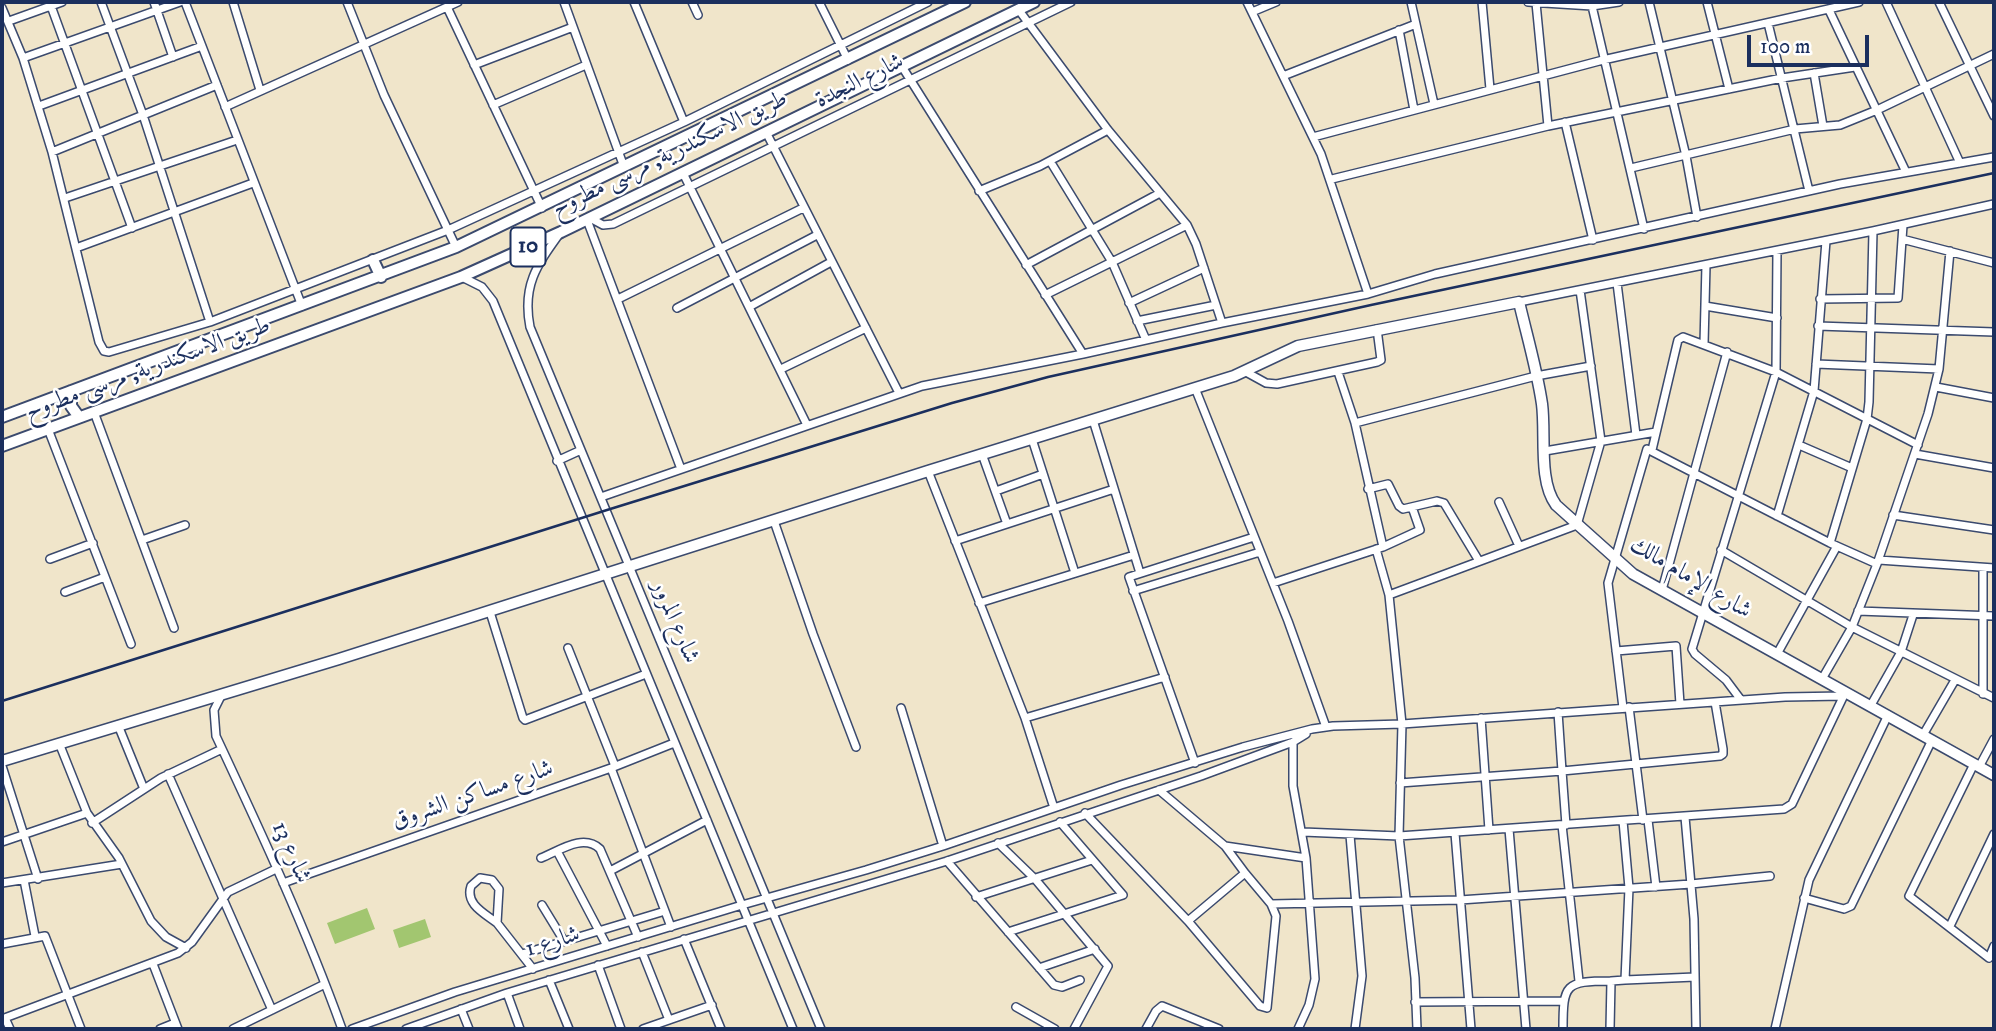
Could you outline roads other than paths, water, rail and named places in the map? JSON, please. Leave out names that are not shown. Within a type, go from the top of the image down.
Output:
[{"type":"main road","name":"طريق الاسكندرية, مرسى مطروح","points":[[2,416],[456,247],[542,208],[965,2]]},
{"type":"main road","name":"طريق الاسكندرية, مرسى مطروح","points":[[2,446],[461,277],[589,219],[1034,2]]},
{"type":"main road","points":[[373,260],[381,277]]},
{"type":"main road","points":[[71,391],[71,405],[79,417]]},
{"type":"street","points":[[9,21],[62,2]]},
{"type":"street","points":[[101,2],[143,115],[210,322]]},
{"type":"street","points":[[23,58],[110,27],[156,6],[183,2],[302,306]]},
{"type":"street","points":[[233,2],[260,90]]},
{"type":"street","points":[[347,2],[384,95],[456,247]]},
{"type":"street","points":[[225,107],[442,6],[458,2]]},
{"type":"street","points":[[564,2],[624,167]]},
{"type":"street","points":[[634,2],[684,122]]},
{"type":"street","points":[[692,2],[698,15]]},
{"type":"street","points":[[819,2],[848,60]]},
{"type":"street","points":[[2,8],[39,106],[65,198],[99,342],[104,351],[115,352],[210,322],[448,230],[684,122],[928,2]]},
{"type":"street","name":"شارع النجدة","points":[[589,219],[603,225],[612,225],[1071,2]]},
{"type":"street","points":[[1247,2],[1332,180],[1368,294]]},
{"type":"street","points":[[1252,12],[1276,2]]},
{"type":"street","points":[[1411,2],[1434,104]]},
{"type":"street","points":[[1482,2],[1490,89]]},
{"type":"street","points":[[1548,125],[1532,2],[1592,6],[1619,2]]},
{"type":"street","points":[[1649,2],[1686,156],[1697,217]]},
{"type":"street","points":[[1707,2],[1729,89]]},
{"type":"street","points":[[1313,137],[1603,60],[1859,2]]},
{"type":"street","points":[[1886,2],[1960,163]]},
{"type":"street","points":[[1939,2],[1994,115]]},
{"type":"street","points":[[51,5],[132,228]]},
{"type":"street","points":[[156,6],[173,57]]},
{"type":"street","points":[[442,6],[474,65],[542,208]]},
{"type":"street","points":[[1592,6],[1644,229]]},
{"type":"street","points":[[1017,9],[1108,130],[1186,225],[1222,323]]},
{"type":"street","points":[[1829,10],[1906,172]]},
{"type":"street","points":[[1768,23],[1809,191]]},
{"type":"street","points":[[1283,76],[1416,24]]},
{"type":"street","points":[[474,65],[573,27]]},
{"type":"street","points":[[1399,30],[1413,110]]},
{"type":"street","points":[[39,106],[202,46]]},
{"type":"street","points":[[1631,168],[1795,129],[1840,125],[1994,54]]},
{"type":"street","points":[[493,105],[586,65]]},
{"type":"street","points":[[901,65],[1083,354]]},
{"type":"street","points":[[1332,180],[1548,125],[1782,78],[1856,66]]},
{"type":"street","points":[[1814,73],[1824,126]]},
{"type":"street","points":[[52,152],[217,85]]},
{"type":"street","points":[[1565,122],[1593,240]]},
{"type":"street","points":[[979,191],[1051,161],[1108,130]]},
{"type":"street","points":[[766,132],[899,393]]},
{"type":"street","points":[[65,198],[237,140]]},
{"type":"street","points":[[601,497],[922,386],[1368,294],[1435,274],[1809,191],[1994,157]]},
{"type":"street","points":[[1051,161],[1112,262],[1146,340]]},
{"type":"street","points":[[683,173],[807,425]]},
{"type":"street","points":[[76,248],[253,183]]},
{"type":"street","points":[[1026,265],[1160,193]]},
{"type":"street","points":[[38,879],[2,764],[59,743],[490,612],[1246,372],[1298,346],[1777,251],[1994,204]]},
{"type":"street","points":[[618,299],[803,208]]},
{"type":"street","points":[[589,219],[681,469]]},
{"type":"street","points":[[1045,295],[1186,225]]},
{"type":"street","points":[[1820,299],[1896,299],[1899,296],[1903,225]]},
{"type":"street","points":[[1777,654],[1808,600],[1833,545],[1867,419],[1871,367],[1873,231]]},
{"type":"street","name":"شارع المرور","points":[[561,232],[535,270],[527,298],[527,312],[535,340],[821,1029]]},
{"type":"street","points":[[677,308],[817,235]]},
{"type":"street","points":[[1902,239],[1994,262]]},
{"type":"street","points":[[1777,516],[1814,391],[1826,241]]},
{"type":"street","points":[[1741,700],[1726,680],[1693,652],[1702,612],[1776,372],[1777,251]]},
{"type":"street","points":[[1822,679],[1852,626],[1878,562],[1936,387],[1950,251]]},
{"type":"street","points":[[749,307],[831,262]]},
{"type":"street","points":[[1704,344],[1706,265]]},
{"type":"street","points":[[1129,303],[1203,268]]},
{"type":"street","name":"شارع المرور","points":[[461,277],[482,287],[493,301],[793,1029]]},
{"type":"street","points":[[1618,283],[1636,435]]},
{"type":"street","points":[[1389,595],[1577,525],[1601,441],[1580,290]]},
{"type":"street","name":"شارع الإمام مالك","points":[[1519,302],[1543,417],[1546,481],[1551,498],[1577,525],[1633,575],[1994,775]]},
{"type":"street","points":[[1137,321],[1216,305]]},
{"type":"street","points":[[1705,306],[1777,318]]},
{"type":"street","points":[[1818,326],[1994,332]]},
{"type":"street","points":[[781,369],[866,328]]},
{"type":"street","points":[[1246,372],[1271,384],[1338,372],[1381,360],[1377,329]]},
{"type":"street","points":[[1652,450],[1678,340],[1683,337],[1776,372],[1867,419],[1916,449],[1994,468]]},
{"type":"street","points":[[1662,590],[1727,352]]},
{"type":"street","points":[[1816,364],[1939,369]]},
{"type":"street","points":[[1355,423],[1536,376],[1591,366]]},
{"type":"street","points":[[1338,372],[1355,423],[1389,595],[1402,724],[1399,836],[1417,1029]]},
{"type":"street","points":[[1936,387],[1994,398]]},
{"type":"street","points":[[1195,388],[1273,583],[1326,727]]},
{"type":"street","points":[[94,412],[174,628]]},
{"type":"street","points":[[1093,420],[1140,573]]},
{"type":"street","points":[[48,429],[131,645]]},
{"type":"street","points":[[1545,451],[1656,432]]},
{"type":"street","points":[[1032,439],[1075,573]]},
{"type":"street","points":[[1799,445],[1852,468]]},
{"type":"street","points":[[557,461],[581,450]]},
{"type":"street","points":[[1656,887],[1608,588],[1646,450],[1652,450],[1833,545],[1878,562],[1994,568]]},
{"type":"street","points":[[982,454],[1007,524]]},
{"type":"street","points":[[928,471],[1025,718],[1054,808]]},
{"type":"street","points":[[996,491],[1043,474]]},
{"type":"street","points":[[1368,489],[1388,484],[1400,507],[1437,501],[1444,503],[1479,561]]},
{"type":"street","points":[[955,541],[1114,489]]},
{"type":"street","points":[[1499,502],[1519,546]]},
{"type":"street","points":[[1273,583],[1379,548],[1420,530],[1412,507]]},
{"type":"street","points":[[1893,515],[1994,530]]},
{"type":"street","points":[[774,521],[856,747]]},
{"type":"street","points":[[142,540],[185,524]]},
{"type":"street","points":[[1195,763],[1129,578],[1254,537]]},
{"type":"street","points":[[50,559],[93,543]]},
{"type":"street","points":[[1721,550],[1852,626],[1994,698]]},
{"type":"street","points":[[1133,592],[1260,552]]},
{"type":"street","points":[[979,603],[1134,555]]},
{"type":"street","points":[[1983,568],[1983,694]]},
{"type":"street","points":[[65,592],[105,577]]},
{"type":"street","points":[[1858,611],[1994,616]]},
{"type":"street","points":[[490,612],[523,718],[528,720],[646,674]]},
{"type":"street","points":[[1871,705],[1901,652],[1913,615]]},
{"type":"street","points":[[1616,651],[1676,646],[1680,704]]},
{"type":"street","points":[[568,648],[671,927]]},
{"type":"street","points":[[1025,718],[1165,677]]},
{"type":"street","points":[[1804,898],[1844,909],[1850,906],[1955,680]]},
{"type":"street","name":"شارع 13","points":[[222,694],[213,719],[216,736],[283,883],[342,1029]]},
{"type":"street","points":[[1303,832],[1399,836],[1788,808],[1844,694]]},
{"type":"street","name":"شارع 1","points":[[352,1029],[456,992],[943,846],[1195,763],[1312,729],[1844,694]]},
{"type":"street","points":[[1399,783],[1562,771],[1722,755],[1715,702]]},
{"type":"street","points":[[901,708],[943,846]]},
{"type":"street","points":[[1558,712],[1564,825],[1579,981]]},
{"type":"street","points":[[1775,1029],[1811,873],[1888,715]]},
{"type":"street","points":[[1481,718],[1489,830]]},
{"type":"street","points":[[118,725],[144,789]]},
{"type":"street","name":"شارع 1","points":[[406,1029],[507,993],[947,861],[1293,742],[1312,729]]},
{"type":"street","points":[[1994,739],[1976,765],[1909,896],[1989,958],[1994,946]]},
{"type":"street","points":[[1293,742],[1293,786],[1306,858],[1314,986],[1298,1029]]},
{"type":"street","points":[[59,743],[92,823],[122,864],[151,921],[166,937],[186,948]]},
{"type":"street","name":"شارع مساكن الشروق","points":[[283,883],[674,743]]},
{"type":"street","points":[[92,823],[168,774],[222,749]]},
{"type":"street","points":[[168,774],[272,1010]]},
{"type":"street","points":[[1085,813],[1188,920],[1260,1006],[1267,1008],[1275,910],[1225,845],[1159,790]]},
{"type":"street","points":[[2,842],[87,813]]},
{"type":"street","points":[[1685,817],[1691,884],[1696,1029]]},
{"type":"street","points":[[610,871],[707,820]]},
{"type":"street","points":[[1623,821],[1629,888],[1625,980]]},
{"type":"street","points":[[1007,932],[1123,895],[1060,822]]},
{"type":"street","points":[[1509,829],[1526,1029]]},
{"type":"street","points":[[1455,833],[1471,1029]]},
{"type":"street","points":[[1950,926],[1994,834]]},
{"type":"street","points":[[1350,835],[1362,976],[1355,1029]]},
{"type":"street","points":[[541,858],[580,842],[591,842],[600,849],[638,937]]},
{"type":"street","points":[[998,843],[1035,879],[1106,962],[1107,969],[1074,1029]]},
{"type":"street","points":[[1225,845],[1306,858]]},
{"type":"street","points":[[557,851],[607,946]]},
{"type":"street","points":[[976,897],[1092,860]]},
{"type":"street","points":[[947,861],[1058,987],[1080,980]]},
{"type":"street","points":[[2,883],[122,864]]},
{"type":"street","points":[[10,1029],[3,1018],[153,964],[186,948],[222,898],[234,888],[276,869]]},
{"type":"street","points":[[1188,920],[1245,873]]},
{"type":"street","points":[[1271,904],[1516,897],[1770,876]]},
{"type":"street","points":[[496,923],[499,890],[492,880],[480,878],[471,886],[469,898],[496,923],[533,969]]},
{"type":"street","points":[[23,880],[35,936]]},
{"type":"street","points":[[542,905],[564,942]]},
{"type":"street","points":[[522,954],[665,911]]},
{"type":"street","points":[[2,944],[45,936],[81,1029]]},
{"type":"street","points":[[684,939],[721,1029]]},
{"type":"street","points":[[1039,968],[1095,949]]},
{"type":"street","points":[[642,952],[669,1020]]},
{"type":"street","points":[[153,964],[176,1026],[160,1029]]},
{"type":"street","points":[[598,965],[621,1029]]},
{"type":"street","points":[[1563,1029],[1563,1001],[1567,990],[1579,981],[1695,977]]},
{"type":"street","points":[[549,980],[569,1029]]},
{"type":"street","points":[[1610,1029],[1611,981]]},
{"type":"street","points":[[233,1029],[250,1025],[272,1010],[325,984]]},
{"type":"street","points":[[507,993],[520,1029]]},
{"type":"street","points":[[1416,1002],[1563,1001]]},
{"type":"street","points":[[643,1029],[712,1005]]},
{"type":"street","points":[[1146,1029],[1162,1006],[1219,1029]]},
{"type":"street","points":[[1016,1007],[1055,1029]]},
{"type":"street","points":[[461,1009],[469,1029]]},
{"type":"railway","points":[[2,701],[952,403],[1048,377],[1371,305],[1994,173]]}]
